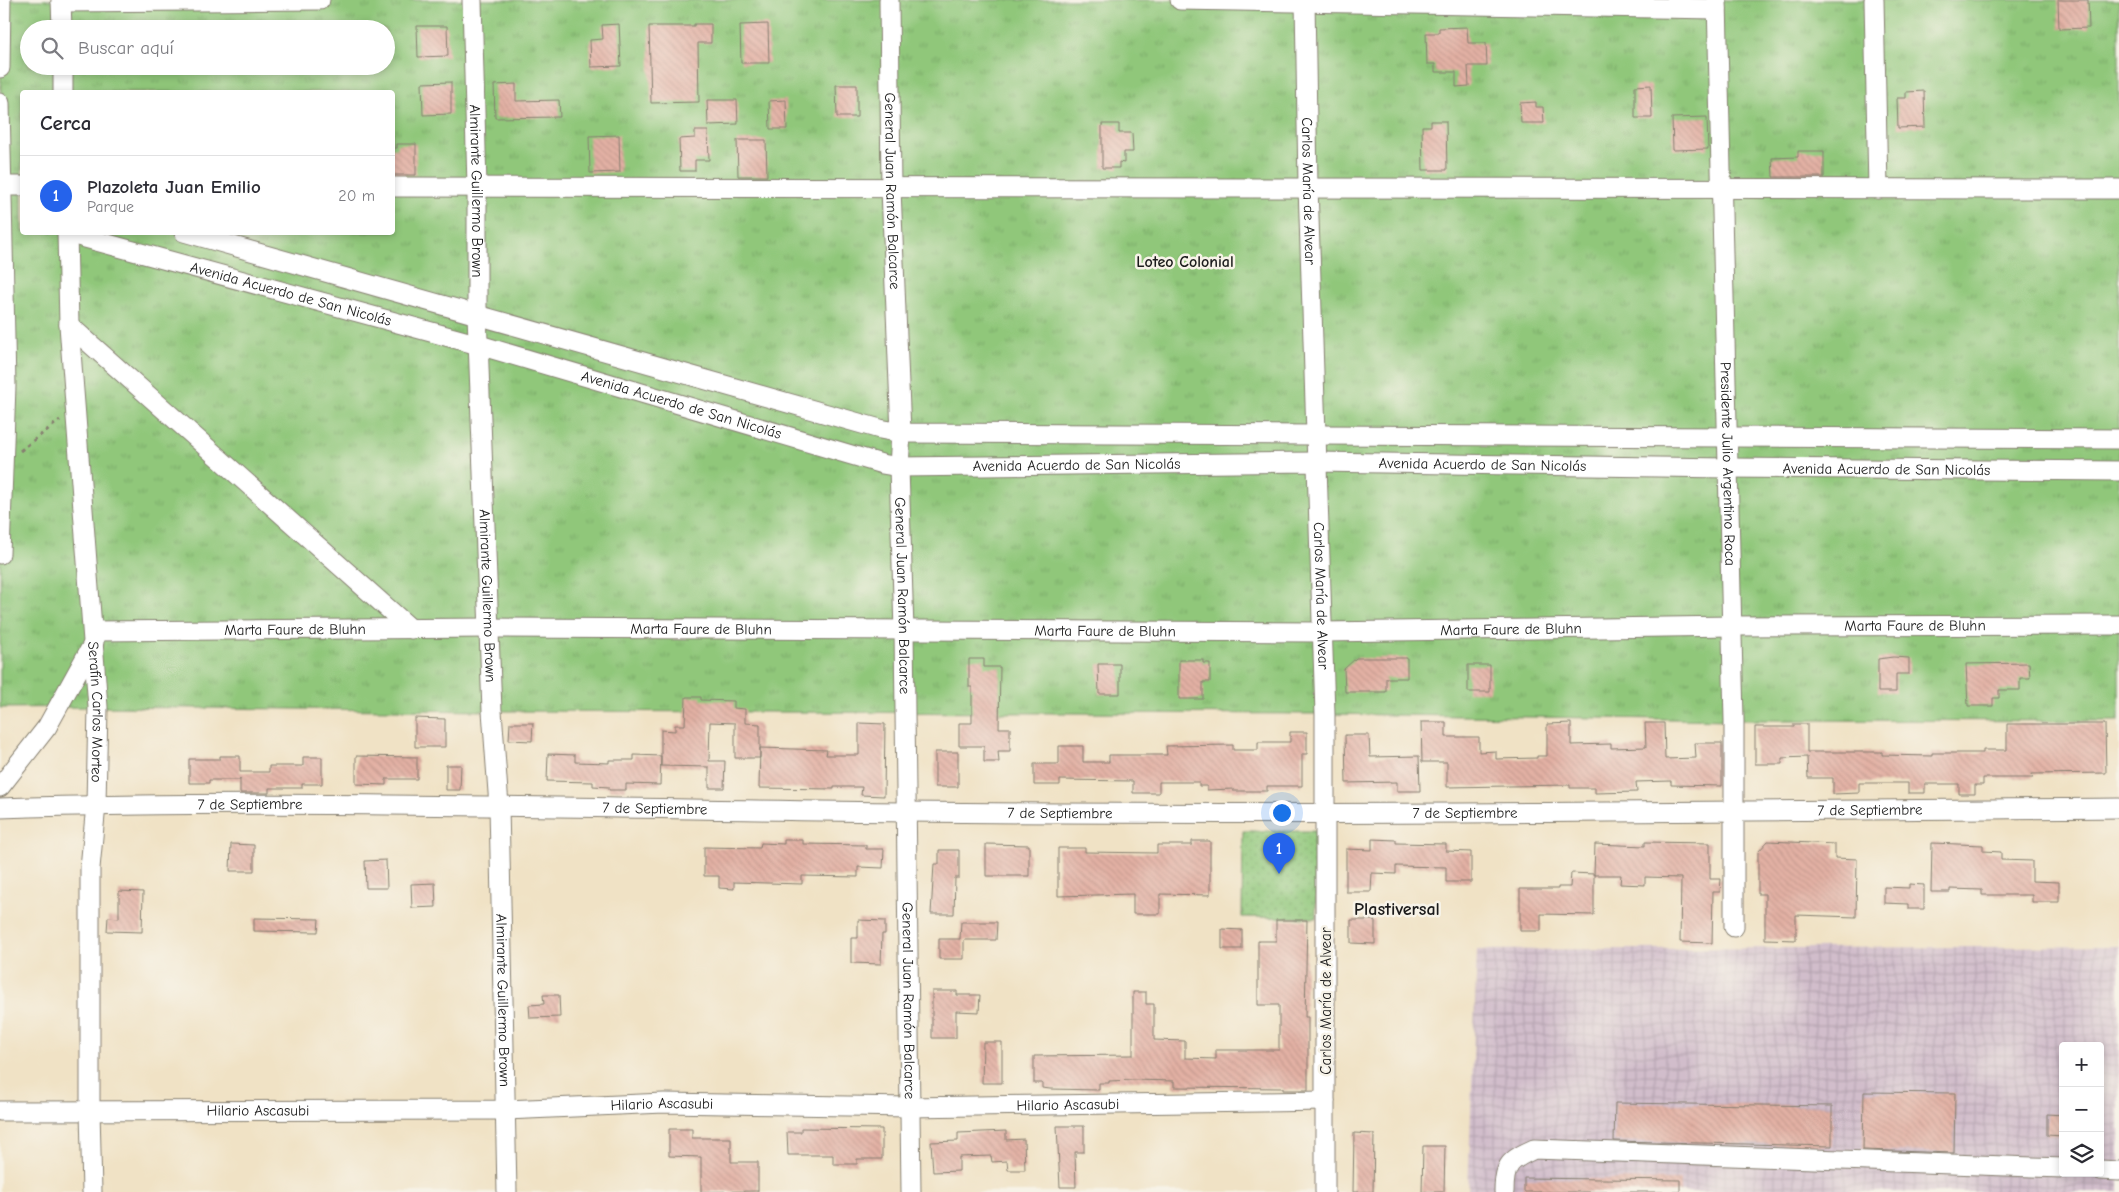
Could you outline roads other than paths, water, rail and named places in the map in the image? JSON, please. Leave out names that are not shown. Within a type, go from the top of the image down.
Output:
[{"type":"street","points":[[0,68],[1,0]]},
{"type":"street","points":[[62,20],[61,1],[320,0]]},
{"type":"street","name":"Almirante Guillermo Brown","points":[[472,0],[477,187],[477,314],[492,711],[499,806],[507,1192]]},
{"type":"street","name":"General Juan Ramón Balcarce","points":[[889,0],[891,189],[901,433],[899,467],[904,631],[911,1192]]},
{"type":"street","points":[[1180,0],[1717,4]]},
{"type":"street","points":[[1874,0],[1878,189]]},
{"type":"street","name":"Carlos María de Alvear","points":[[1305,1],[1308,186],[1323,632],[1326,814],[1325,1192]]},
{"type":"street","name":"Presidente Julio Argentino Roca","points":[[1717,4],[1732,626],[1734,927]]},
{"type":"street","points":[[63,75],[63,90]]},
{"type":"street","points":[[0,103],[6,386],[0,554]]},
{"type":"street","points":[[2,186],[20,186]]},
{"type":"street","points":[[395,187],[891,189],[1308,186],[2119,189]]},
{"type":"street","name":"Serafín Carlos Morteo","points":[[67,235],[69,325],[98,707],[96,805],[90,868],[92,1192]]},
{"type":"street","name":"Avenida Acuerdo de San Nicolás","points":[[74,235],[479,345],[899,467],[1316,462],[2119,471]]},
{"type":"street","name":"Avenida Acuerdo de San Nicolás","points":[[195,235],[880,430],[901,433],[2119,438]]},
{"type":"street","points":[[69,325],[411,629]]},
{"type":"street","name":"Marta Faure de Bluhn","points":[[93,636],[490,628],[1323,632],[1732,626],[2119,625]]},
{"type":"street","points":[[0,787],[47,727],[93,636]]},
{"type":"street","name":"7 de Septiembre","points":[[0,808],[96,805],[499,806],[906,812],[1326,814],[2119,808]]},
{"type":"street","name":"Hilario Ascasubi","points":[[0,1111],[506,1110],[664,1103],[909,1107],[1325,1101]]},
{"type":"street","points":[[1504,1192],[1504,1178],[1508,1164],[1518,1156],[1534,1150],[2059,1168]]},
{"type":"street","points":[[2104,1170],[2119,1170]]},
{"type":"place","name":"Plazoleta Juan Emilio","points":[[1279,874]]},
{"type":"district","name":"Loteo Colonial","points":[[1185,261]]},
{"type":"district","name":"Plastiversal","points":[[1397,909]]}]
